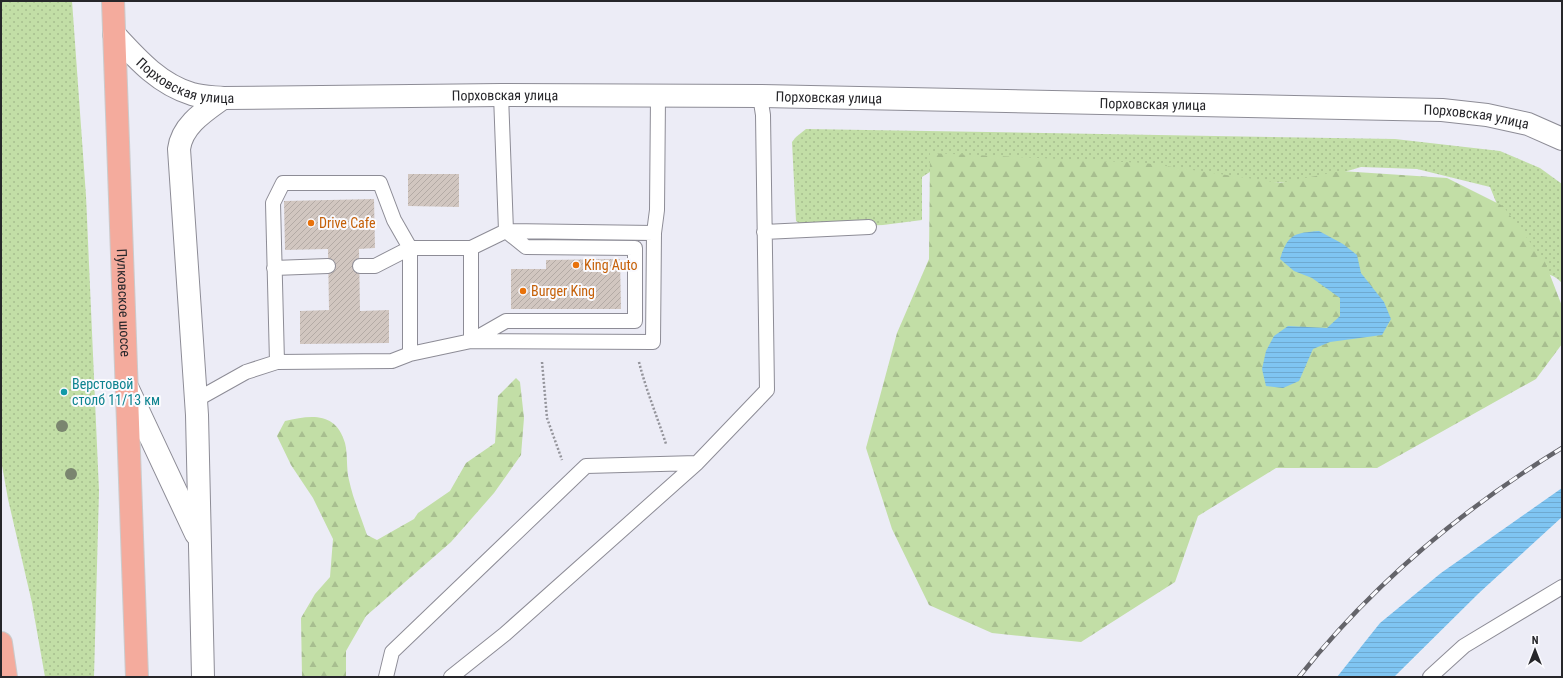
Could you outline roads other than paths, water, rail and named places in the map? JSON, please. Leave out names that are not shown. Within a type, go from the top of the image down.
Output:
[{"type":"main road","name":"Пулковское шоссе","points":[[113,1],[128,389],[135,674]]},
{"type":"main road","points":[[1,644],[6,677]]},
{"type":"street","name":"Порховская улица","points":[[114,34],[142,64],[167,84],[193,94],[223,98],[501,95],[658,97],[760,96],[1442,110],[1487,115],[1528,124],[1562,140]]},
{"type":"street","points":[[203,677],[196,400],[179,149],[180,140],[194,120],[223,98]]},
{"type":"street","points":[[128,389],[200,543]]},
{"type":"lane","points":[[471,341],[506,321],[635,321],[635,248],[526,247],[506,231],[501,95]]},
{"type":"lane","points":[[451,677],[511,628],[697,462],[767,390],[763,115],[760,96]]},
{"type":"lane","points":[[196,400],[246,372],[277,362],[392,361],[410,354],[471,341],[653,342],[654,233],[657,210],[658,97]]},
{"type":"lane","points":[[277,362],[273,202],[283,183],[380,183],[394,220],[410,248],[410,354]]},
{"type":"lane","points":[[764,232],[869,227]]},
{"type":"lane","points":[[360,266],[374,266],[410,248],[471,248],[506,231],[654,233]]},
{"type":"lane","points":[[471,248],[471,341]]},
{"type":"lane","points":[[274,268],[328,266]]},
{"type":"lane","points":[[386,677],[392,652],[586,466],[697,462]]},
{"type":"lane","points":[[1430,677],[1464,646],[1562,587]]},
{"type":"water","points":[[1319,231],[1343,244],[1357,255],[1361,273],[1384,302],[1391,319],[1382,335],[1330,342],[1313,349],[1299,381],[1283,388],[1266,386],[1262,369],[1266,351],[1274,336],[1288,326],[1327,328],[1340,316],[1340,298],[1312,278],[1294,271],[1280,259],[1286,244],[1293,236]]},
{"type":"water","points":[[1562,488],[1562,517],[1479,593],[1394,677],[1337,677],[1380,623],[1441,573]]},
{"type":"railway","points":[[1299,677],[1327,643],[1357,611],[1420,551],[1489,497],[1562,448]]},
{"type":"place","name":"Drive Cafe","points":[[311,223]]},
{"type":"place","name":"King Auto","points":[[576,265]]},
{"type":"place","name":"Burger King","points":[[523,291]]},
{"type":"place","name":"Верстовой столб 11/13 км","points":[[64,392]]}]
